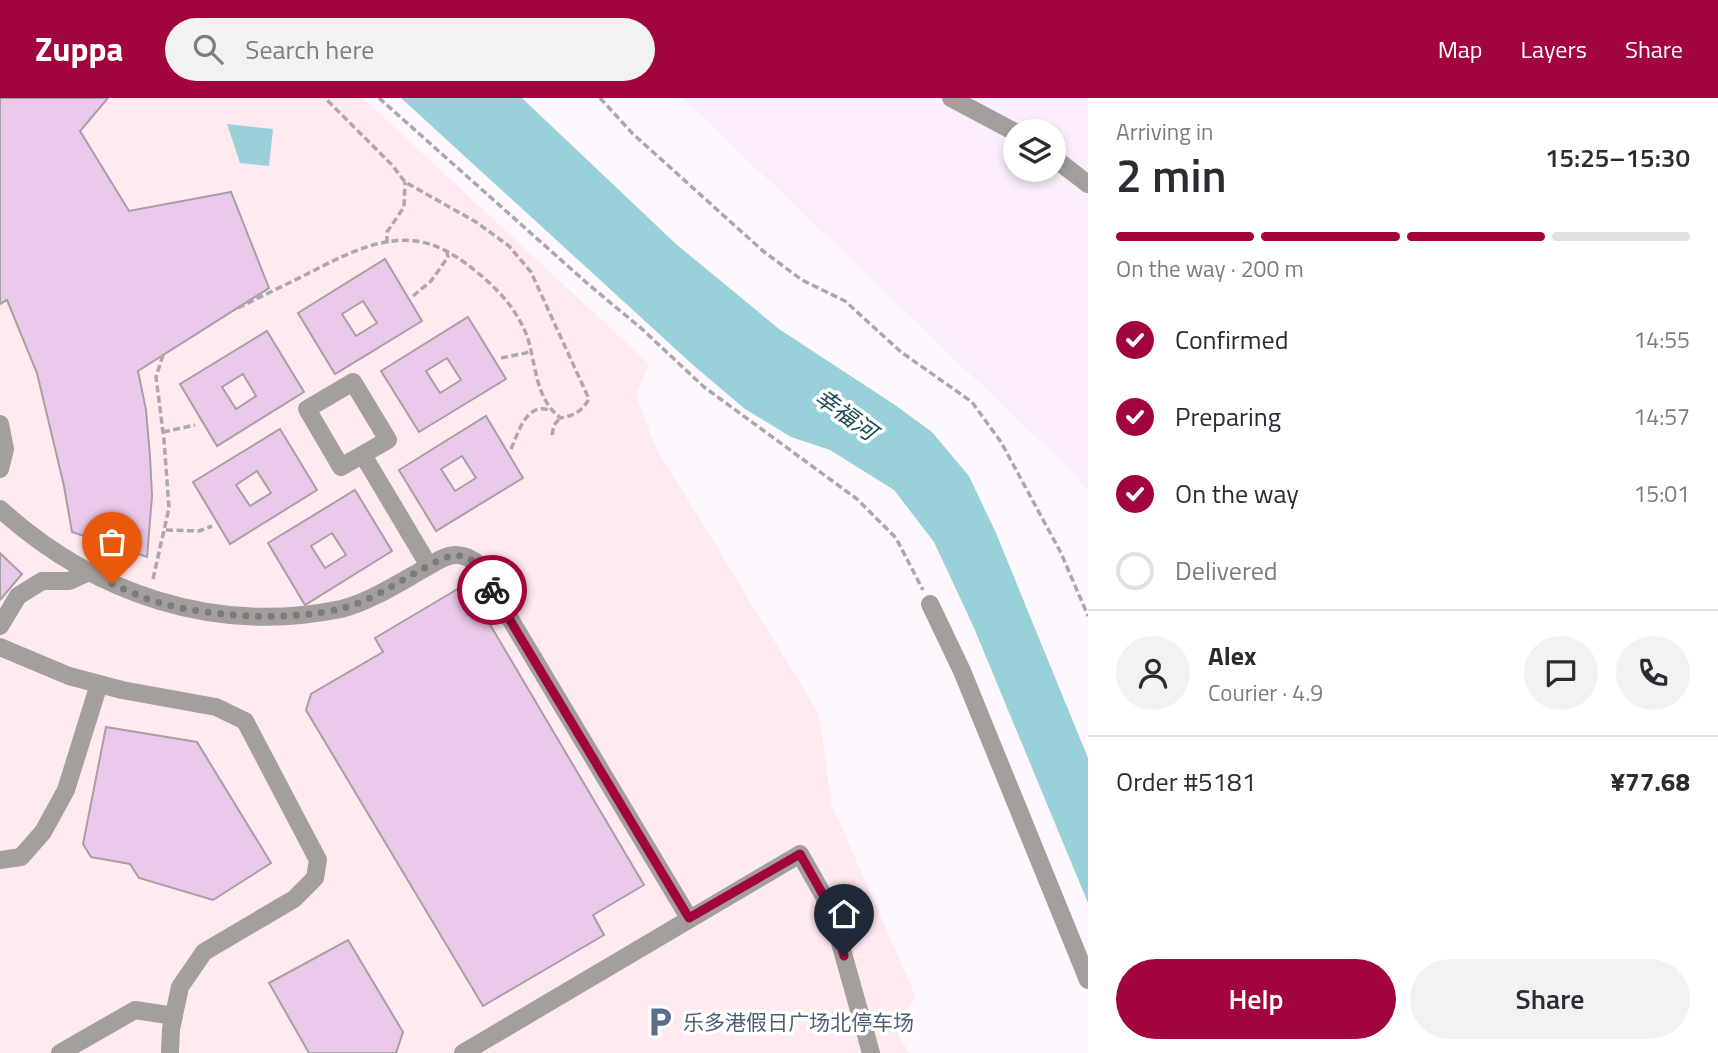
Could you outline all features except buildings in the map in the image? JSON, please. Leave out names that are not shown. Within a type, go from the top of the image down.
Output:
[{"type":"street","points":[[951,98],[1003,126]]},
{"type":"street","points":[[1066,167],[1088,184]]},
{"type":"street","points":[[353,382],[388,440],[363,455],[341,467],[307,409],[353,382]]},
{"type":"street","points":[[0,424],[5,449],[0,469]]},
{"type":"street","points":[[363,455],[429,566]]},
{"type":"street","points":[[0,509],[67,561],[112,584],[157,602],[219,613],[260,616],[344,608],[453,555],[465,555],[476,562],[689,918]]},
{"type":"street","points":[[0,626],[18,596],[42,581],[69,580],[89,572]]},
{"type":"street","points":[[930,604],[961,671],[1088,980]]},
{"type":"street","points":[[0,647],[69,676],[216,707],[245,721],[318,860],[315,878],[294,899],[204,952],[180,986],[170,1053]]},
{"type":"street","points":[[0,860],[21,857],[44,832],[66,790],[99,684]]},
{"type":"street","points":[[463,1053],[800,854],[830,907],[871,1053]]},
{"type":"street","points":[[60,1053],[135,1010],[174,1016]]},
{"type":"path","points":[[325,98],[392,165],[405,182],[477,222],[509,246],[531,272],[589,399],[582,410],[573,416],[561,418],[554,425],[552,435]]},
{"type":"path","points":[[379,98],[642,329],[704,387],[857,499],[896,538],[930,604]]},
{"type":"path","points":[[600,98],[633,134],[763,251],[802,280],[845,301],[901,352],[972,402],[1001,442],[1060,554],[1088,616]]},
{"type":"path","points":[[387,243],[387,232],[404,207],[405,182]]},
{"type":"path","points":[[238,307],[341,255],[367,246],[421,242],[447,250],[467,263],[505,299],[519,317],[543,397],[551,411]]},
{"type":"path","points":[[413,296],[436,275],[448,257],[447,250]]},
{"type":"path","points":[[501,358],[526,354],[531,350]]},
{"type":"path","points":[[146,598],[155,574],[169,508],[156,377],[163,355]]},
{"type":"path","points":[[511,449],[529,414],[542,408],[561,418]]},
{"type":"path","points":[[163,432],[195,425]]},
{"type":"path","points":[[165,530],[199,531],[212,526]]},
{"type":"shaded area","points":[[0,98],[363,98],[649,364],[636,395],[655,446],[819,714],[831,803],[915,995],[898,1035],[910,1053],[0,1053]]},
{"type":"shaded area","points":[[683,98],[1088,98],[1088,492],[1074,474]]},
{"type":"water","name":"幸福河","points":[[401,98],[522,98],[676,244],[779,329],[932,432],[969,476],[996,533],[1088,758],[1088,903],[974,628],[934,542],[894,490],[830,450],[791,437],[745,409],[693,365]]},
{"type":"water","points":[[227,124],[273,129],[269,166],[240,163]]},
{"type":"way so far","points":[[112,584],[157,602],[219,613],[260,616],[311,613],[344,608],[441,559],[465,555],[476,562],[492,590]]},
{"type":"place","name":"乐多港假日广场北停车场","points":[[660,1022]]},
{"type":"route","points":[[492,590],[689,918],[800,854],[830,907],[844,956]]}]
